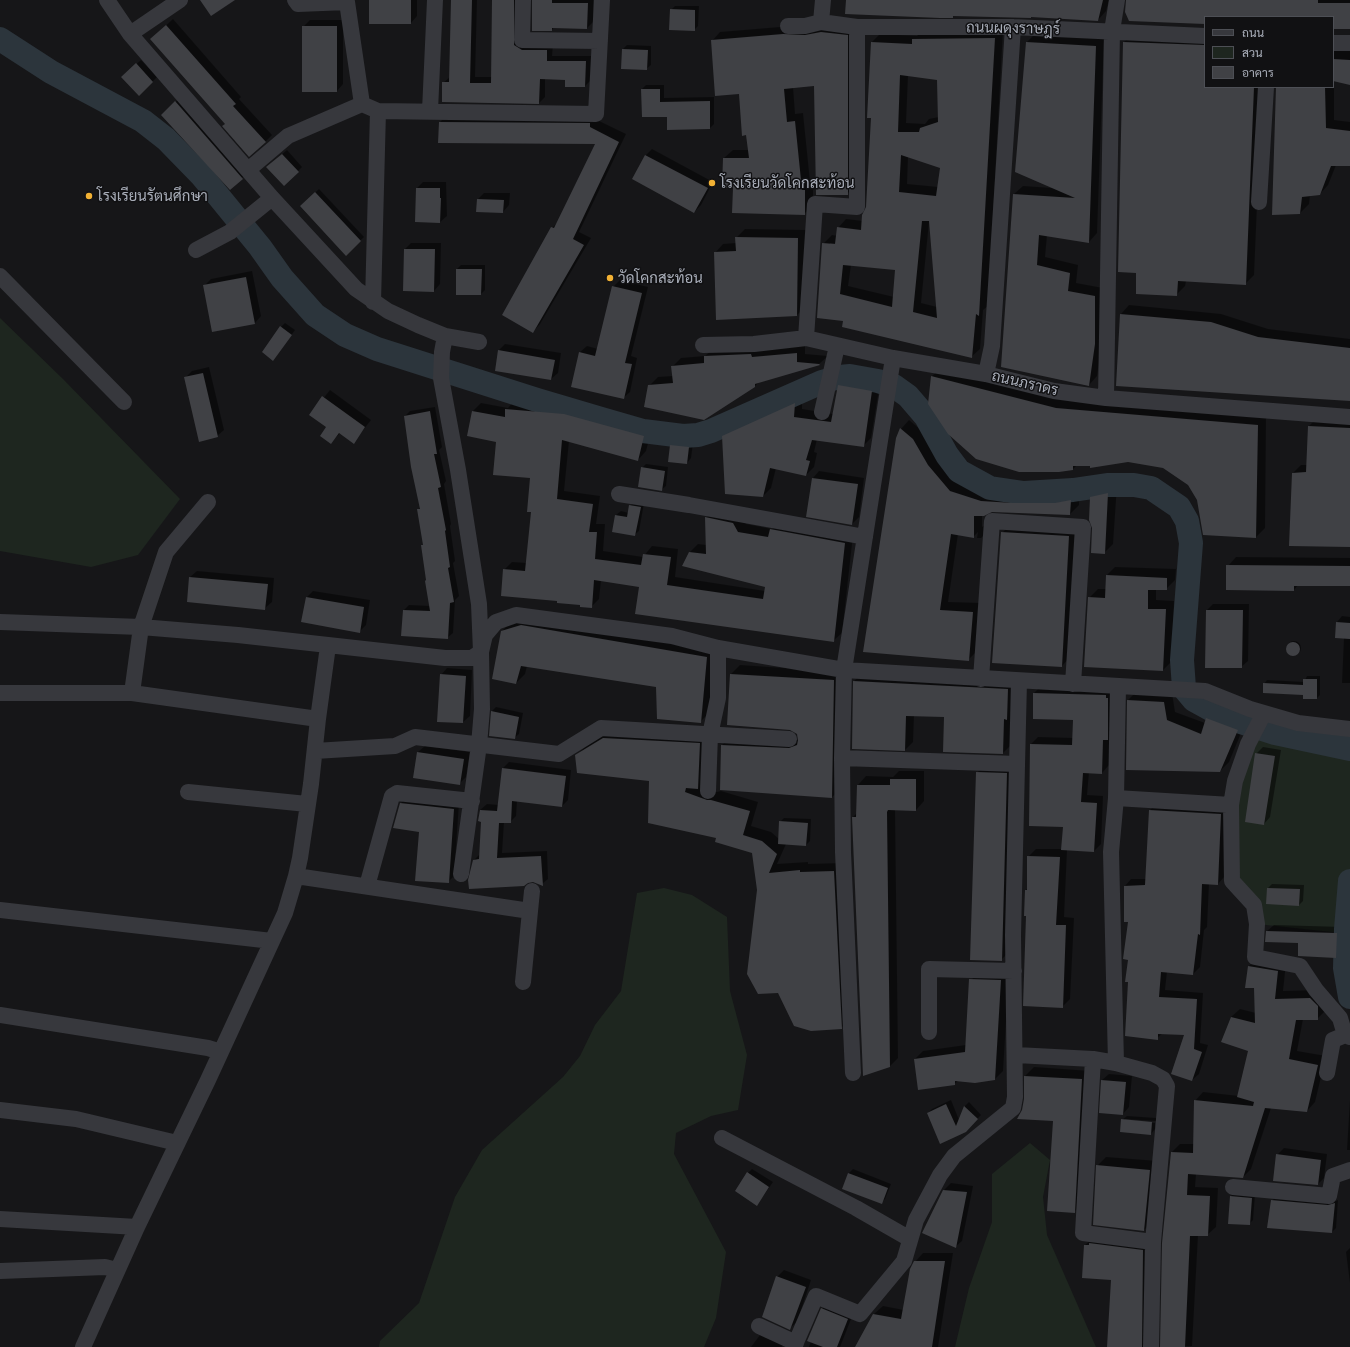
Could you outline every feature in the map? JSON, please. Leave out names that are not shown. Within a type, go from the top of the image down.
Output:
[{"type":"street","points":[[107,0],[130,34],[248,170],[268,201],[356,289],[373,302],[418,325],[445,336],[479,342]]},
{"type":"street","points":[[130,34],[180,0]]},
{"type":"street","points":[[295,0],[298,4],[347,2],[362,104]]},
{"type":"street","points":[[430,111],[435,0]]},
{"type":"street","points":[[523,0],[522,40],[600,41]]},
{"type":"street","points":[[248,170],[288,136],[362,104],[378,112],[430,111],[596,114],[602,0]]},
{"type":"street","points":[[822,22],[823,0]]},
{"type":"street","points":[[1106,398],[1112,31],[1117,0]]},
{"type":"street","name":"ถนนผดุงราษฎร์","points":[[788,26],[805,26],[822,22],[857,27],[1013,27],[1204,36]]},
{"type":"street","points":[[806,338],[815,204],[857,207],[857,27]]},
{"type":"street","points":[[986,374],[992,346],[1013,27]]},
{"type":"street","points":[[1334,43],[1350,44]]},
{"type":"street","points":[[1259,202],[1266,88]]},
{"type":"street","points":[[373,302],[378,112]]},
{"type":"street","points":[[196,250],[215,241],[238,226],[268,201]]},
{"type":"street","points":[[0,276],[124,402]]},
{"type":"street","points":[[445,336],[442,352],[441,378],[458,470],[478,604],[481,652],[482,709],[479,745],[461,874]]},
{"type":"street","name":"ถนนภราดร","points":[[703,344],[754,344],[806,338],[837,346],[892,365],[986,374],[1054,391],[1106,398],[1350,417]]},
{"type":"street","points":[[822,412],[837,346]]},
{"type":"street","points":[[853,1073],[844,864],[842,758],[844,670],[892,365]]},
{"type":"street","points":[[619,494],[689,505],[865,537]]},
{"type":"street","points":[[132,693],[141,627],[166,552],[208,502]]},
{"type":"street","points":[[982,679],[992,521],[1083,527],[1073,684]]},
{"type":"street","points":[[0,622],[141,627],[238,635],[445,658],[472,658],[481,652],[485,635],[496,622],[516,615],[672,636],[718,648],[844,670],[1205,691],[1261,720],[1350,729]]},
{"type":"street","points":[[83,1347],[137,1226],[285,913],[296,876],[307,804],[312,784],[318,719],[328,646]]},
{"type":"street","points":[[708,791],[710,734],[718,698],[718,648]]},
{"type":"street","points":[[758,1326],[795,1345],[816,1296],[860,1314],[904,1261],[910,1239],[924,1204],[940,1175],[954,1156],[1013,1108],[1015,1097],[1016,1055],[1014,971],[1019,681]]},
{"type":"street","points":[[1116,1063],[1111,852],[1116,798],[1118,687]]},
{"type":"street","points":[[0,693],[132,693],[318,719]]},
{"type":"street","points":[[1261,720],[1248,744],[1235,781],[1231,804],[1232,881],[1254,905],[1257,924],[1255,957],[1300,966],[1316,990],[1340,1018],[1348,1036],[1333,1040],[1327,1073]]},
{"type":"street","points":[[315,751],[395,746],[415,737],[559,754],[601,728],[790,740]]},
{"type":"street","points":[[842,758],[1017,764]]},
{"type":"street","points":[[188,792],[307,804]]},
{"type":"street","points":[[367,886],[392,796],[397,793],[472,801]]},
{"type":"street","points":[[1116,798],[1231,804]]},
{"type":"street","points":[[296,876],[530,911]]},
{"type":"street","points":[[523,982],[532,891]]},
{"type":"street","points":[[0,910],[272,941]]},
{"type":"street","points":[[929,1032],[929,969],[1014,971]]},
{"type":"street","points":[[0,1014],[208,1048],[220,1052]]},
{"type":"street","points":[[1016,1055],[1093,1059],[1116,1063],[1152,1073],[1163,1079],[1167,1086],[1153,1242],[1151,1347]]},
{"type":"street","points":[[1093,1059],[1083,1233],[1153,1242]]},
{"type":"street","points":[[0,1110],[76,1120],[177,1143]]},
{"type":"street","points":[[722,1138],[856,1208],[910,1239]]},
{"type":"street","points":[[1234,1187],[1329,1196],[1333,1176],[1350,1170]]},
{"type":"street","points":[[0,1219],[137,1226]]},
{"type":"street","points":[[0,1271],[105,1268],[117,1270]]},
{"type":"green space","points":[[0,318],[63,379],[180,499],[138,555],[91,567],[0,551]]},
{"type":"green space","points":[[1264,713],[1350,729],[1350,934],[1257,924],[1232,881],[1231,805]]},
{"type":"green space","points":[[664,888],[692,895],[727,917],[730,991],[747,1055],[738,1110],[711,1116],[676,1133],[674,1154],[726,1252],[716,1318],[704,1347],[379,1347],[380,1341],[419,1303],[455,1197],[482,1150],[563,1077],[580,1056],[595,1025],[621,991],[637,893]]},
{"type":"green space","points":[[1030,1143],[1050,1160],[1043,1197],[1047,1235],[1096,1347],[955,1347],[969,1288],[992,1222],[992,1174]]},
{"type":"building","points":[[200,0],[235,0],[211,16]]},
{"type":"building","points":[[369,0],[411,0],[411,24],[369,24]]},
{"type":"building","points":[[451,0],[472,0],[470,83],[491,83],[492,0],[514,0],[514,45],[522,50],[547,50],[547,61],[586,61],[585,87],[565,87],[565,80],[540,79],[539,104],[442,102],[442,82],[449,82]]},
{"type":"building","points":[[532,0],[552,0],[552,3],[588,3],[587,29],[552,28],[552,31],[532,31]]},
{"type":"building","points":[[846,0],[1103,0],[1098,21],[1031,17],[953,16],[953,18],[940,18],[845,14]]},
{"type":"building","points":[[1126,0],[1318,0],[1318,3],[1350,3],[1350,29],[1334,29],[1334,16],[1204,16],[1204,24],[1129,21],[1125,12]]},
{"type":"building","points":[[670,9],[695,10],[695,31],[669,30]]},
{"type":"building","points":[[166,25],[236,104],[233,106],[266,142],[249,157],[222,126],[225,124],[150,39]]},
{"type":"building","points":[[302,26],[337,26],[337,92],[302,92]]},
{"type":"building","points":[[821,32],[848,35],[848,195],[816,195],[814,86],[784,89],[787,122],[795,121],[802,190],[805,190],[805,215],[732,213],[733,188],[722,188],[723,158],[749,158],[746,135],[742,136],[739,94],[715,96],[711,40],[783,34],[805,35]]},
{"type":"building","points":[[995,38],[979,316],[976,314],[972,358],[842,327],[843,321],[817,318],[822,243],[835,244],[837,227],[861,230],[862,215],[866,207],[871,118],[867,118],[871,42],[912,44],[912,39]],"holes":[[[900,75],[937,80],[938,122],[920,128],[919,132],[898,132]],[[901,155],[940,168],[936,196],[899,192]],[[922,221],[929,221],[937,318],[913,312]],[[843,265],[895,270],[892,307],[840,294]]]},
{"type":"building","points":[[1026,42],[1096,46],[1089,243],[1039,235],[1037,265],[1070,273],[1068,291],[1095,296],[1095,344],[1089,386],[1001,367],[1013,194],[1075,198],[1015,172]]},
{"type":"building","points":[[1123,42],[1204,45],[1204,88],[1254,88],[1246,285],[1178,281],[1177,296],[1136,294],[1136,273],[1118,272]]},
{"type":"building","points":[[622,49],[648,50],[647,70],[621,69]]},
{"type":"building","points":[[1334,59],[1350,60],[1350,85],[1334,81]]},
{"type":"building","points":[[136,63],[153,82],[139,96],[121,77]]},
{"type":"building","points":[[1276,88],[1325,88],[1326,128],[1350,131],[1350,166],[1331,166],[1320,195],[1302,197],[1300,214],[1272,215]]},
{"type":"building","points":[[641,89],[660,89],[660,102],[710,101],[710,129],[667,130],[667,117],[642,117]]},
{"type":"building","points":[[175,101],[243,179],[230,190],[161,115]]},
{"type":"building","points":[[439,122],[590,123],[590,127],[619,142],[573,239],[584,245],[533,333],[502,315],[551,227],[554,228],[595,144],[438,143]]},
{"type":"building","points":[[282,154],[299,172],[284,186],[266,167]]},
{"type":"building","points":[[645,155],[708,188],[694,213],[632,179]]},
{"type":"building","points":[[416,188],[440,188],[440,223],[415,222]]},
{"type":"building","points":[[315,192],[361,241],[346,256],[300,206]]},
{"type":"building","points":[[477,199],[504,200],[503,213],[476,212]]},
{"type":"building","points":[[735,237],[798,238],[797,316],[716,320],[714,252],[736,251]]},
{"type":"building","points":[[404,249],[435,249],[434,292],[403,291]]},
{"type":"building","points":[[456,269],[482,269],[481,295],[456,295]]},
{"type":"building","points":[[246,277],[255,324],[212,332],[203,285]]},
{"type":"building","points":[[612,286],[642,293],[625,363],[632,364],[624,399],[571,387],[579,352],[595,356]]},
{"type":"building","points":[[1120,314],[1211,322],[1258,337],[1350,348],[1350,401],[1116,386]]},
{"type":"building","points":[[280,326],[292,335],[273,361],[262,352]]},
{"type":"building","points":[[498,350],[555,360],[551,380],[495,371]]},
{"type":"building","points":[[797,353],[797,362],[820,365],[755,384],[755,387],[704,420],[644,407],[648,385],[673,383],[671,366],[704,363],[704,356],[751,354],[752,357]]},
{"type":"building","points":[[203,373],[218,437],[199,442],[184,377]]},
{"type":"building","points":[[931,376],[1056,408],[1258,425],[1256,538],[1203,535],[1197,500],[1188,485],[1163,468],[1128,462],[1090,468],[1090,466],[1073,466],[1073,470],[1059,472],[1019,472],[976,459],[948,434],[928,404]]},
{"type":"building","points":[[838,385],[872,391],[864,447],[812,440],[806,460],[810,461],[806,476],[770,468],[763,497],[725,494],[722,436],[795,403],[794,417],[831,422]]},
{"type":"building","points":[[322,396],[365,427],[354,444],[339,433],[331,444],[320,436],[326,427],[309,415]]},
{"type":"building","points":[[505,409],[564,414],[644,436],[638,461],[562,440],[557,499],[593,504],[589,532],[597,532],[595,559],[641,565],[643,554],[671,557],[667,585],[763,599],[765,587],[682,566],[689,552],[706,554],[705,517],[733,523],[738,532],[768,537],[770,529],[845,543],[834,642],[635,614],[639,587],[594,580],[592,608],[580,607],[580,605],[557,603],[557,601],[501,596],[503,569],[525,571],[531,512],[527,512],[530,478],[493,475],[496,442],[467,436],[472,411],[505,417]]},
{"type":"building","points":[[430,411],[437,454],[434,454],[441,487],[438,488],[446,530],[450,567],[448,568],[454,602],[450,603],[448,639],[401,636],[403,610],[430,611],[421,545],[423,545],[417,509],[420,509],[411,467],[404,416]]},
{"type":"building","points":[[1308,426],[1350,428],[1350,547],[1289,546],[1292,473],[1306,472]]},
{"type":"building","points":[[900,428],[913,439],[928,465],[950,491],[981,501],[1055,503],[1071,500],[1070,515],[992,512],[984,516],[974,516],[974,538],[951,534],[940,610],[973,612],[969,661],[863,652],[896,438]]},
{"type":"building","points":[[670,445],[689,447],[687,464],[668,462]]},
{"type":"building","points":[[641,467],[665,471],[662,491],[638,487]]},
{"type":"building","points":[[812,478],[858,484],[852,525],[806,517]]},
{"type":"building","points":[[1108,493],[1105,554],[1091,553],[1092,528],[1089,520],[1090,497]]},
{"type":"building","points":[[629,505],[641,507],[635,536],[612,532],[615,515],[627,517]]},
{"type":"building","points":[[1001,532],[1069,536],[1062,667],[992,663]]},
{"type":"building","points":[[1226,565],[1350,566],[1350,586],[1294,586],[1294,591],[1226,590]]},
{"type":"building","points":[[1106,575],[1167,578],[1167,590],[1148,590],[1148,609],[1166,609],[1163,671],[1084,667],[1088,597],[1105,598]]},
{"type":"building","points":[[189,577],[268,584],[265,610],[187,602]]},
{"type":"building","points":[[306,597],[364,607],[360,633],[301,622]]},
{"type":"building","points":[[1206,610],[1243,610],[1242,668],[1205,668]]},
{"type":"building","points":[[1336,622],[1350,623],[1350,639],[1335,638]]},
{"type":"building","points":[[521,625],[707,657],[701,723],[657,719],[656,687],[521,666],[516,684],[492,679],[501,631]]},
{"type":"building","points":[[1293,642],[1298,644],[1300,649],[1298,654],[1293,656],[1288,654],[1286,649],[1288,644]]},
{"type":"building","points":[[440,674],[466,676],[463,723],[437,722]]},
{"type":"building","points":[[730,674],[834,680],[832,798],[720,790],[721,745],[789,748],[797,745],[798,740],[797,734],[790,730],[727,725]]},
{"type":"building","points":[[1303,679],[1317,679],[1317,699],[1303,699],[1303,695],[1263,693],[1263,683],[1303,685]]},
{"type":"building","points":[[853,681],[1008,689],[1007,720],[1004,719],[1003,754],[943,752],[944,717],[906,716],[905,751],[852,749]]},
{"type":"building","points":[[1033,693],[1106,695],[1106,698],[1108,698],[1108,740],[1103,740],[1102,774],[1083,773],[1081,802],[1097,803],[1094,852],[1061,850],[1063,827],[1029,826],[1030,744],[1072,745],[1073,720],[1033,719]]},
{"type":"building","points":[[1127,700],[1164,702],[1167,720],[1201,734],[1206,718],[1238,730],[1220,772],[1126,770]]},
{"type":"building","points":[[491,711],[519,717],[515,739],[489,736]]},
{"type":"building","points":[[603,738],[700,743],[698,789],[686,788],[685,792],[707,800],[750,811],[743,835],[762,841],[777,854],[769,873],[800,870],[800,872],[834,871],[842,1029],[811,1031],[794,1026],[778,993],[758,994],[747,974],[757,890],[752,853],[715,842],[716,838],[648,823],[649,781],[577,773],[575,755]]},
{"type":"building","points":[[417,752],[464,759],[460,785],[413,778]]},
{"type":"building","points":[[1255,753],[1275,756],[1264,825],[1245,822]]},
{"type":"building","points":[[502,768],[566,776],[562,807],[512,801],[511,823],[499,823],[497,858],[541,856],[543,886],[533,882],[524,886],[469,889],[468,880],[473,860],[479,859],[481,822],[478,821],[480,810],[497,811]]},
{"type":"building","points":[[976,772],[1007,773],[1002,961],[970,960]]},
{"type":"building","points":[[890,779],[916,779],[916,811],[888,810],[887,812],[890,1067],[863,1076],[852,817],[856,817],[857,785],[890,785]]},
{"type":"building","points":[[400,803],[454,809],[449,883],[415,881],[419,832],[393,828]]},
{"type":"building","points":[[1149,810],[1221,814],[1218,885],[1202,884],[1200,935],[1198,934],[1193,975],[1161,972],[1159,997],[1197,999],[1194,1049],[1202,1052],[1192,1081],[1171,1074],[1184,1035],[1158,1034],[1158,1040],[1125,1036],[1128,982],[1125,982],[1128,960],[1123,959],[1128,922],[1124,922],[1124,886],[1145,885]]},
{"type":"building","points":[[779,821],[808,823],[806,846],[778,844]]},
{"type":"building","points":[[1027,856],[1060,857],[1056,925],[1066,925],[1063,1008],[1023,1006],[1026,916],[1024,916],[1025,890],[1027,890]]},
{"type":"building","points":[[1267,888],[1300,889],[1299,906],[1266,904]]},
{"type":"building","points":[[1266,931],[1337,933],[1336,958],[1298,956],[1298,943],[1265,942]]},
{"type":"building","points":[[1248,966],[1278,971],[1275,999],[1310,998],[1318,1006],[1318,1020],[1296,1020],[1289,1059],[1318,1065],[1307,1112],[1265,1108],[1243,1178],[1188,1174],[1187,1195],[1210,1196],[1208,1236],[1190,1236],[1185,1347],[1160,1347],[1162,1243],[1171,1152],[1193,1153],[1194,1100],[1253,1106],[1254,1102],[1237,1097],[1248,1051],[1221,1042],[1231,1017],[1255,1023],[1254,988],[1245,988]]},
{"type":"building","points":[[969,979],[1001,980],[995,1080],[975,1083],[955,1081],[955,1085],[918,1090],[914,1059],[965,1052]]},
{"type":"building","points":[[1024,1076],[1082,1079],[1075,1213],[1047,1211],[1053,1121],[1017,1119],[1022,1110],[1024,1099]]},
{"type":"building","points":[[1101,1080],[1126,1082],[1123,1115],[1099,1113]]},
{"type":"building","points":[[946,1104],[956,1126],[964,1106],[978,1119],[966,1132],[940,1144],[927,1113]]},
{"type":"building","points":[[1121,1119],[1152,1122],[1151,1135],[1120,1132]]},
{"type":"building","points":[[1276,1154],[1321,1160],[1318,1185],[1273,1181]]},
{"type":"building","points":[[1096,1165],[1150,1170],[1144,1231],[1093,1225]]},
{"type":"building","points":[[747,1172],[769,1187],[757,1206],[735,1191]]},
{"type":"building","points":[[848,1173],[888,1188],[882,1204],[842,1189]]},
{"type":"building","points":[[943,1190],[967,1192],[956,1248],[922,1233]]},
{"type":"building","points":[[1230,1196],[1252,1198],[1250,1225],[1228,1224]]},
{"type":"building","points":[[1271,1200],[1328,1205],[1335,1203],[1332,1233],[1267,1228]]},
{"type":"building","points":[[1089,1243],[1143,1250],[1142,1347],[1107,1347],[1111,1280],[1082,1278],[1084,1245],[1089,1245]]},
{"type":"building","points":[[914,1261],[945,1261],[932,1347],[855,1347],[873,1314],[901,1319],[910,1269]]},
{"type":"building","points":[[776,1276],[806,1287],[790,1330],[762,1317]]},
{"type":"building","points":[[821,1308],[848,1319],[837,1347],[823,1347],[807,1341]]},
{"type":"waterway","points":[[0,39],[51,72],[143,121],[166,139],[202,176],[260,247],[282,278],[315,315],[345,335],[377,349],[537,400],[643,431],[683,436],[698,435],[711,431],[822,382],[839,377],[850,376],[878,381],[894,386],[908,396],[926,417],[947,455],[959,471],[990,488],[1024,493],[1073,490],[1107,485],[1134,485],[1151,488],[1179,507],[1187,521],[1191,543],[1182,660],[1184,688],[1194,700],[1214,711],[1241,722],[1275,733],[1350,749]]},
{"type":"waterway","points":[[1350,881],[1346,929],[1345,968],[1350,997]]},
{"type":"place","name":"โรงเรียนวัดโคกสะท้อน","points":[[712,183]]},
{"type":"place","name":"โรงเรียนรัตนศึกษา","points":[[89,196]]},
{"type":"place","name":"วัดโคกสะท้อน","points":[[610,278]]}]
